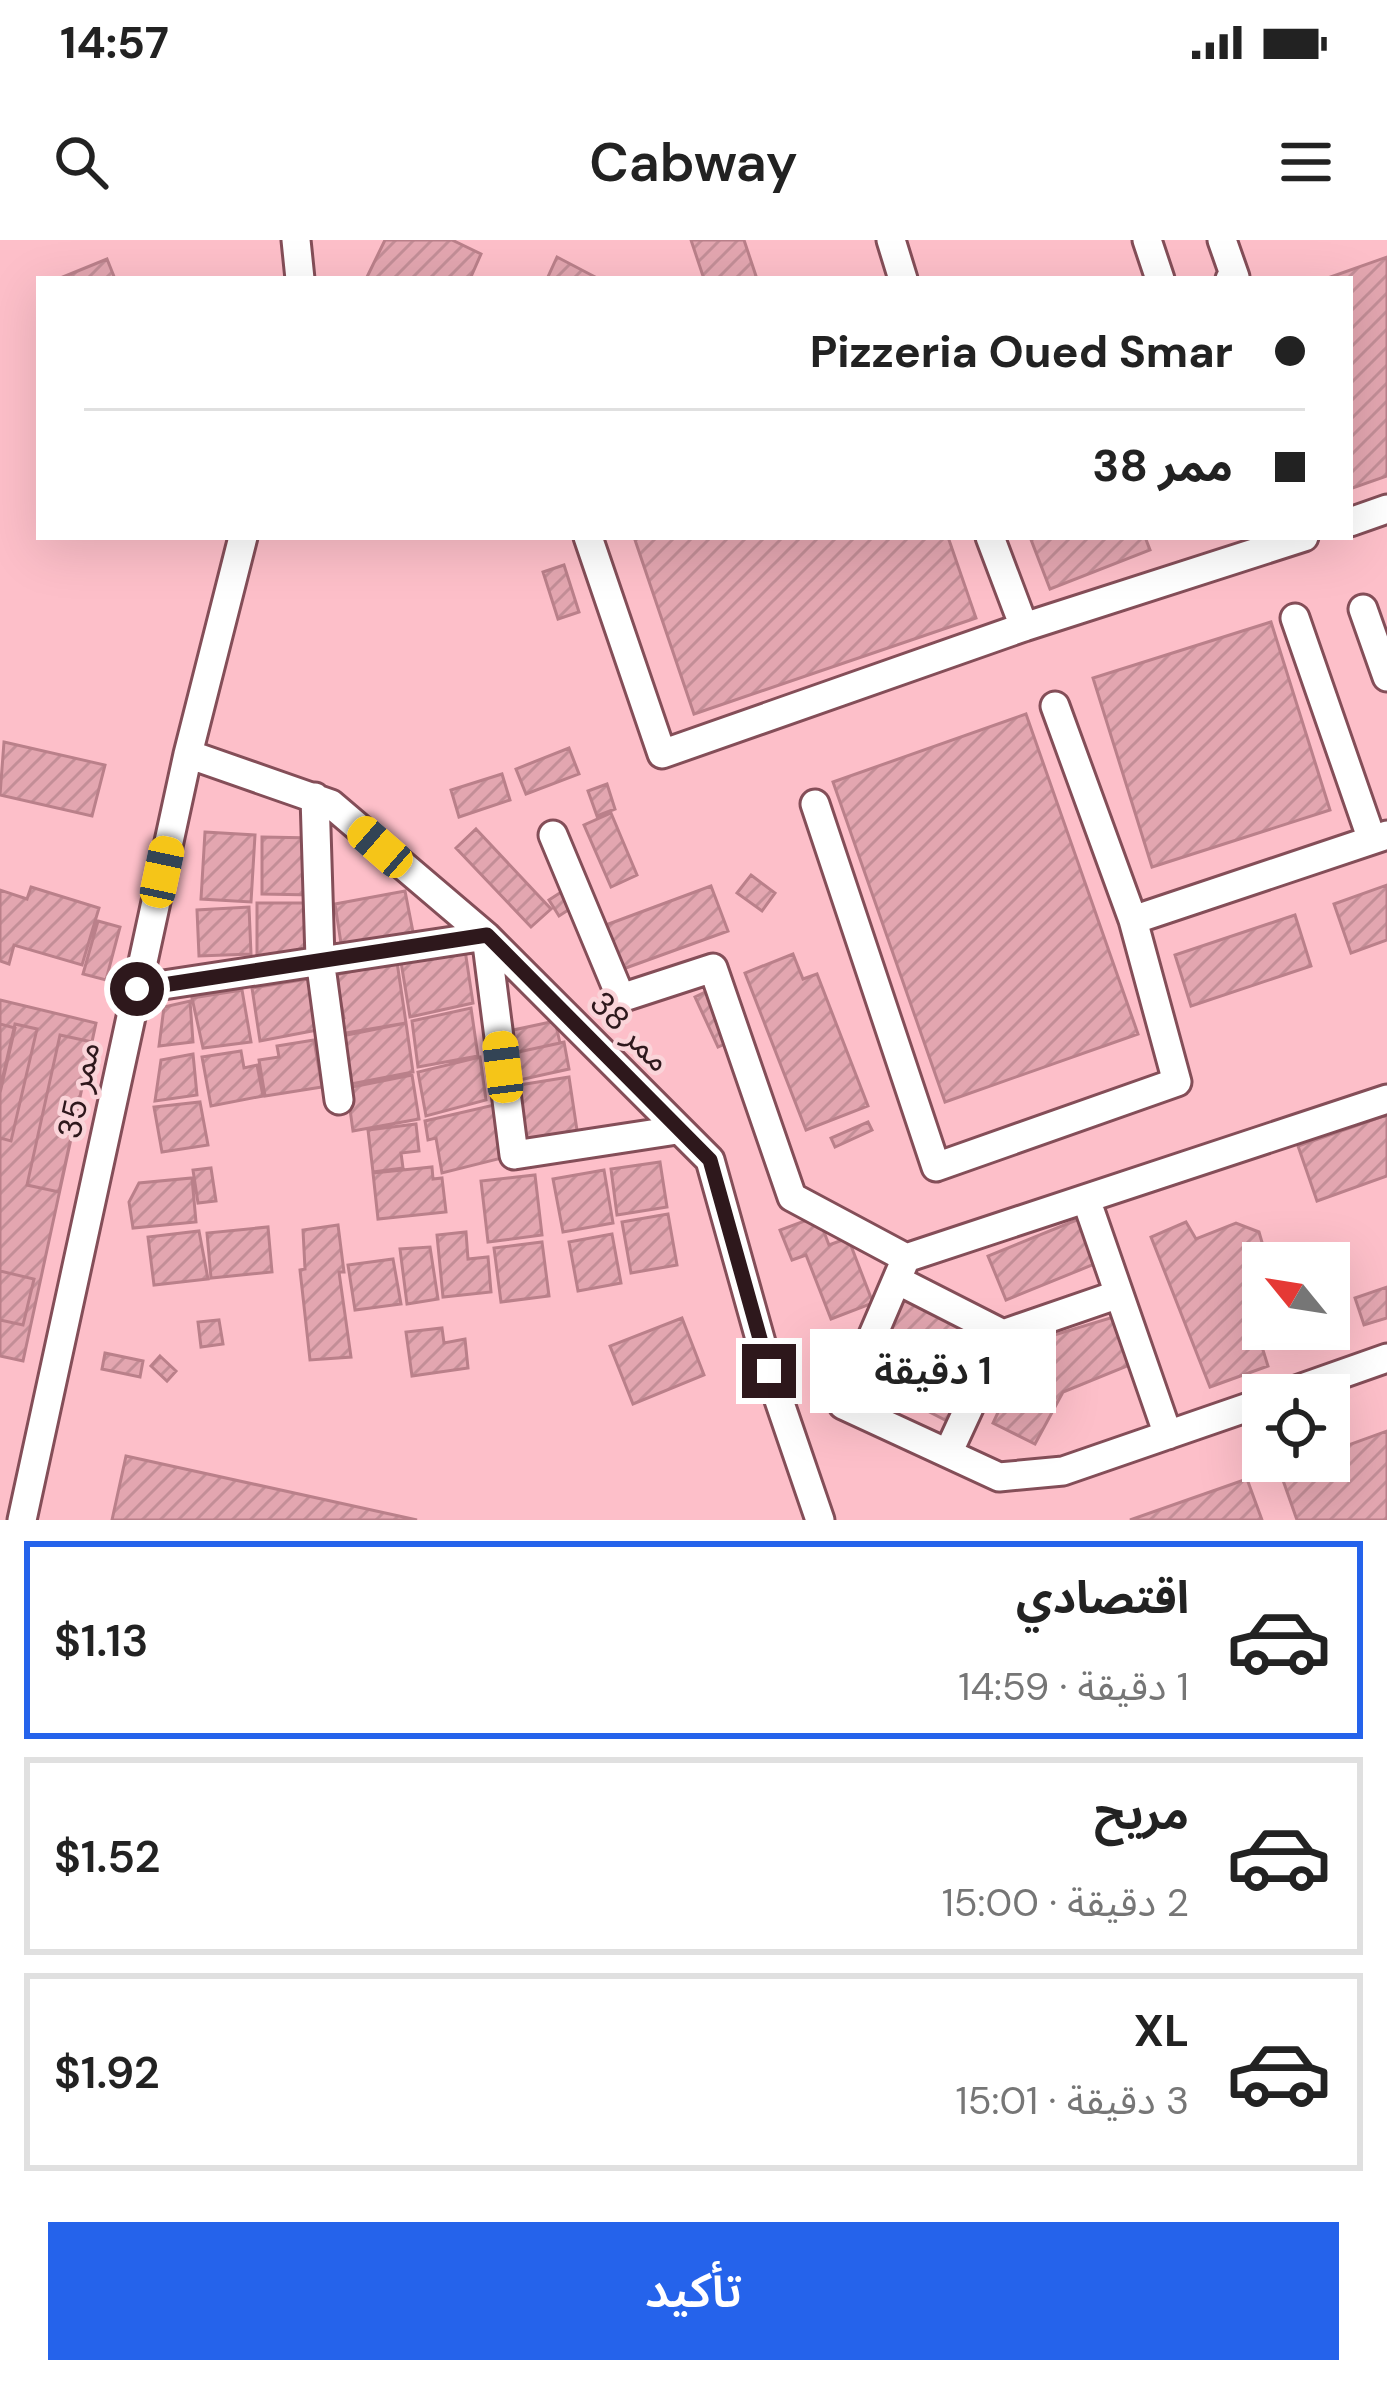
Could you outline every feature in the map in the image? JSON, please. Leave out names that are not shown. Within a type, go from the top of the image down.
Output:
[{"type":"street","points":[[296,240],[300,276]]},
{"type":"street","points":[[891,240],[902,276]]},
{"type":"street","points":[[1148,240],[1159,276]]},
{"type":"street","points":[[1222,240],[1233,276]]},
{"type":"street","points":[[1353,521],[1387,509]]},
{"type":"street","name":"ممر 35","points":[[22,1520],[188,754],[242,540]]},
{"type":"street","points":[[589,540],[662,754],[1024,627],[1295,540]]},
{"type":"street","points":[[991,540],[1024,627]]},
{"type":"street","points":[[1363,609],[1387,677]]},
{"type":"street","points":[[1133,920],[1380,837],[1295,618]]},
{"type":"street","points":[[815,804],[936,1167],[1177,1082],[1133,920],[1055,706]]},
{"type":"street","name":"ممر 38","points":[[188,754],[331,804],[487,935],[710,1160],[769,1371],[820,1520]]},
{"type":"street","points":[[315,796],[320,959],[339,1100]]},
{"type":"street","points":[[553,835],[621,998],[713,968],[792,1197],[1003,1334]]},
{"type":"street","points":[[137,989],[487,935],[514,1155],[677,1130]]},
{"type":"street","points":[[1242,1409],[1040,1476],[999,1477],[843,1405],[902,1269],[1086,1198],[1387,1099]]},
{"type":"street","points":[[1086,1198],[1168,1435]]},
{"type":"street","points":[[948,1453],[1003,1334],[1119,1294]]},
{"type":"street","points":[[1342,1374],[1387,1358]]},
{"type":"building","points":[[385,240],[452,240],[481,254],[471,276],[367,276]]},
{"type":"building","points":[[691,240],[744,240],[756,276],[703,276]]},
{"type":"building","points":[[557,257],[593,276],[548,276]]},
{"type":"building","points":[[1387,257],[1387,476],[1353,488],[1353,276],[1333,276]]},
{"type":"building","points":[[107,259],[114,276],[65,276]]},
{"type":"building","points":[[635,540],[949,540],[976,618],[694,714]]},
{"type":"building","points":[[1031,540],[1146,540],[1150,550],[1050,589]]},
{"type":"building","points":[[564,565],[579,612],[558,619],[543,572]]},
{"type":"building","points":[[1271,622],[1330,810],[1152,867],[1093,678]]},
{"type":"building","points":[[1026,714],[1138,1034],[945,1102],[833,782]]},
{"type":"building","points":[[4,742],[105,765],[92,816],[0,795]]},
{"type":"building","points":[[569,748],[579,774],[526,794],[516,769]]},
{"type":"building","points":[[502,774],[510,800],[459,817],[451,790]]},
{"type":"building","points":[[607,784],[615,809],[597,816],[588,791]]},
{"type":"building","points":[[611,813],[637,875],[611,887],[584,825]]},
{"type":"building","points":[[476,829],[551,909],[531,927],[456,848]]},
{"type":"building","points":[[205,832],[255,835],[251,902],[201,899]]},
{"type":"building","points":[[262,837],[315,838],[314,895],[262,894]]},
{"type":"building","points":[[751,875],[775,893],[762,911],[737,893]]},
{"type":"building","points":[[572,885],[582,901],[559,916],[549,900]]},
{"type":"building","points":[[1387,885],[1387,940],[1351,953],[1334,904]]},
{"type":"building","points":[[711,886],[728,931],[623,969],[606,925]]},
{"type":"building","points":[[31,887],[99,908],[82,965],[14,945],[9,964],[0,961],[0,890],[27,899]]},
{"type":"building","points":[[405,891],[414,937],[342,950],[335,904]]},
{"type":"building","points":[[257,903],[315,903],[313,953],[257,959]]},
{"type":"building","points":[[249,907],[251,954],[199,956],[197,910]]},
{"type":"building","points":[[1295,915],[1311,966],[1191,1006],[1175,955]]},
{"type":"building","points":[[98,921],[120,927],[106,980],[83,974]]},
{"type":"building","points":[[465,950],[473,1003],[410,1017],[401,962]]},
{"type":"building","points":[[793,954],[803,979],[817,974],[868,1106],[806,1130],[745,973]]},
{"type":"building","points":[[397,962],[406,1023],[340,1034],[337,1020],[344,1018],[335,975]]},
{"type":"building","points":[[308,979],[317,1030],[260,1041],[252,988]]},
{"type":"building","points":[[718,986],[742,1036],[718,1047],[695,997]]},
{"type":"building","points":[[242,990],[251,1042],[203,1048],[192,998]]},
{"type":"building","points":[[0,1000],[96,1023],[23,1361],[0,1356]]},
{"type":"building","points":[[190,1001],[193,1042],[159,1046],[164,1007]]},
{"type":"building","points":[[471,1008],[478,1056],[418,1067],[412,1021]]},
{"type":"building","points":[[555,1021],[560,1043],[509,1054],[504,1032]]},
{"type":"building","points":[[406,1023],[413,1072],[351,1084],[342,1036]]},
{"type":"building","points":[[0,1024],[15,1028],[0,1093]]},
{"type":"building","points":[[15,1024],[37,1029],[11,1141],[0,1138],[0,1089]]},
{"type":"building","points":[[60,1035],[92,1042],[59,1192],[27,1185]]},
{"type":"building","points":[[314,1040],[322,1087],[265,1096],[259,1060],[279,1057],[277,1046]]},
{"type":"building","points":[[564,1042],[569,1069],[515,1081],[509,1054]]},
{"type":"building","points":[[241,1051],[244,1068],[257,1065],[263,1096],[211,1106],[202,1057]]},
{"type":"building","points":[[193,1054],[197,1095],[155,1101],[161,1060]]},
{"type":"building","points":[[480,1057],[486,1100],[426,1116],[418,1072]]},
{"type":"building","points":[[412,1075],[419,1119],[353,1131],[347,1088]]},
{"type":"building","points":[[569,1077],[578,1137],[522,1146],[513,1086]]},
{"type":"building","points":[[200,1102],[208,1145],[162,1152],[154,1107]]},
{"type":"building","points":[[494,1105],[502,1158],[442,1173],[436,1138],[428,1140],[425,1121]]},
{"type":"building","points":[[1387,1115],[1387,1176],[1317,1201],[1298,1146]]},
{"type":"building","points":[[868,1122],[872,1130],[835,1147],[831,1138]]},
{"type":"building","points":[[416,1124],[419,1151],[401,1153],[403,1168],[373,1172],[368,1130]]},
{"type":"building","points":[[660,1162],[667,1207],[617,1215],[611,1169]]},
{"type":"building","points":[[432,1167],[433,1179],[442,1178],[446,1212],[378,1219],[373,1173]]},
{"type":"building","points":[[211,1168],[216,1201],[198,1203],[193,1170]]},
{"type":"building","points":[[604,1170],[613,1223],[563,1232],[553,1179]]},
{"type":"building","points":[[535,1175],[542,1235],[488,1242],[481,1181]]},
{"type":"building","points":[[192,1178],[196,1222],[133,1228],[129,1202],[139,1183]]},
{"type":"building","points":[[668,1214],[677,1265],[631,1273],[622,1222]]},
{"type":"building","points":[[818,1216],[829,1245],[848,1238],[873,1303],[831,1319],[806,1255],[792,1260],[780,1230]]},
{"type":"building","points":[[1079,1219],[1097,1263],[1006,1300],[988,1256]]},
{"type":"building","points":[[1186,1222],[1196,1239],[1236,1223],[1259,1232],[1262,1242],[1242,1242],[1242,1350],[1263,1350],[1268,1366],[1210,1387],[1151,1237]]},
{"type":"building","points":[[338,1225],[344,1272],[339,1272],[351,1357],[310,1360],[300,1270],[305,1269],[303,1230]]},
{"type":"building","points":[[268,1227],[272,1272],[211,1278],[207,1233]]},
{"type":"building","points":[[199,1231],[208,1279],[154,1285],[148,1237]]},
{"type":"building","points":[[466,1232],[468,1259],[488,1257],[491,1292],[443,1297],[437,1235]]},
{"type":"building","points":[[612,1234],[621,1283],[578,1291],[569,1242]]},
{"type":"building","points":[[542,1242],[549,1296],[501,1302],[494,1248]]},
{"type":"building","points":[[430,1247],[438,1299],[407,1304],[400,1249]]},
{"type":"building","points":[[393,1259],[401,1304],[355,1310],[348,1265]]},
{"type":"building","points":[[0,1271],[34,1279],[23,1325],[0,1320]]},
{"type":"building","points":[[911,1283],[996,1326],[949,1422],[877,1385],[884,1370],[870,1362]]},
{"type":"building","points":[[1387,1287],[1387,1318],[1364,1325],[1355,1298]]},
{"type":"building","points":[[1120,1315],[1137,1362],[1063,1392],[1035,1444],[993,1423],[1031,1342]]},
{"type":"building","points":[[682,1318],[704,1375],[633,1404],[610,1346]]},
{"type":"building","points":[[219,1320],[223,1344],[201,1347],[198,1322]]},
{"type":"building","points":[[442,1328],[444,1343],[465,1339],[468,1368],[412,1376],[406,1332]]},
{"type":"building","points":[[105,1353],[143,1361],[140,1377],[102,1369]]},
{"type":"building","points":[[160,1356],[176,1371],[167,1381],[151,1366]]},
{"type":"building","points":[[1387,1431],[1387,1520],[1297,1520],[1284,1482],[1350,1482],[1350,1444]]},
{"type":"building","points":[[126,1456],[417,1520],[112,1520]]},
{"type":"building","points":[[1242,1481],[1248,1482],[1262,1520],[1130,1520]]},
{"type":"route","points":[[137,989],[487,935],[710,1160],[769,1371]]}]
